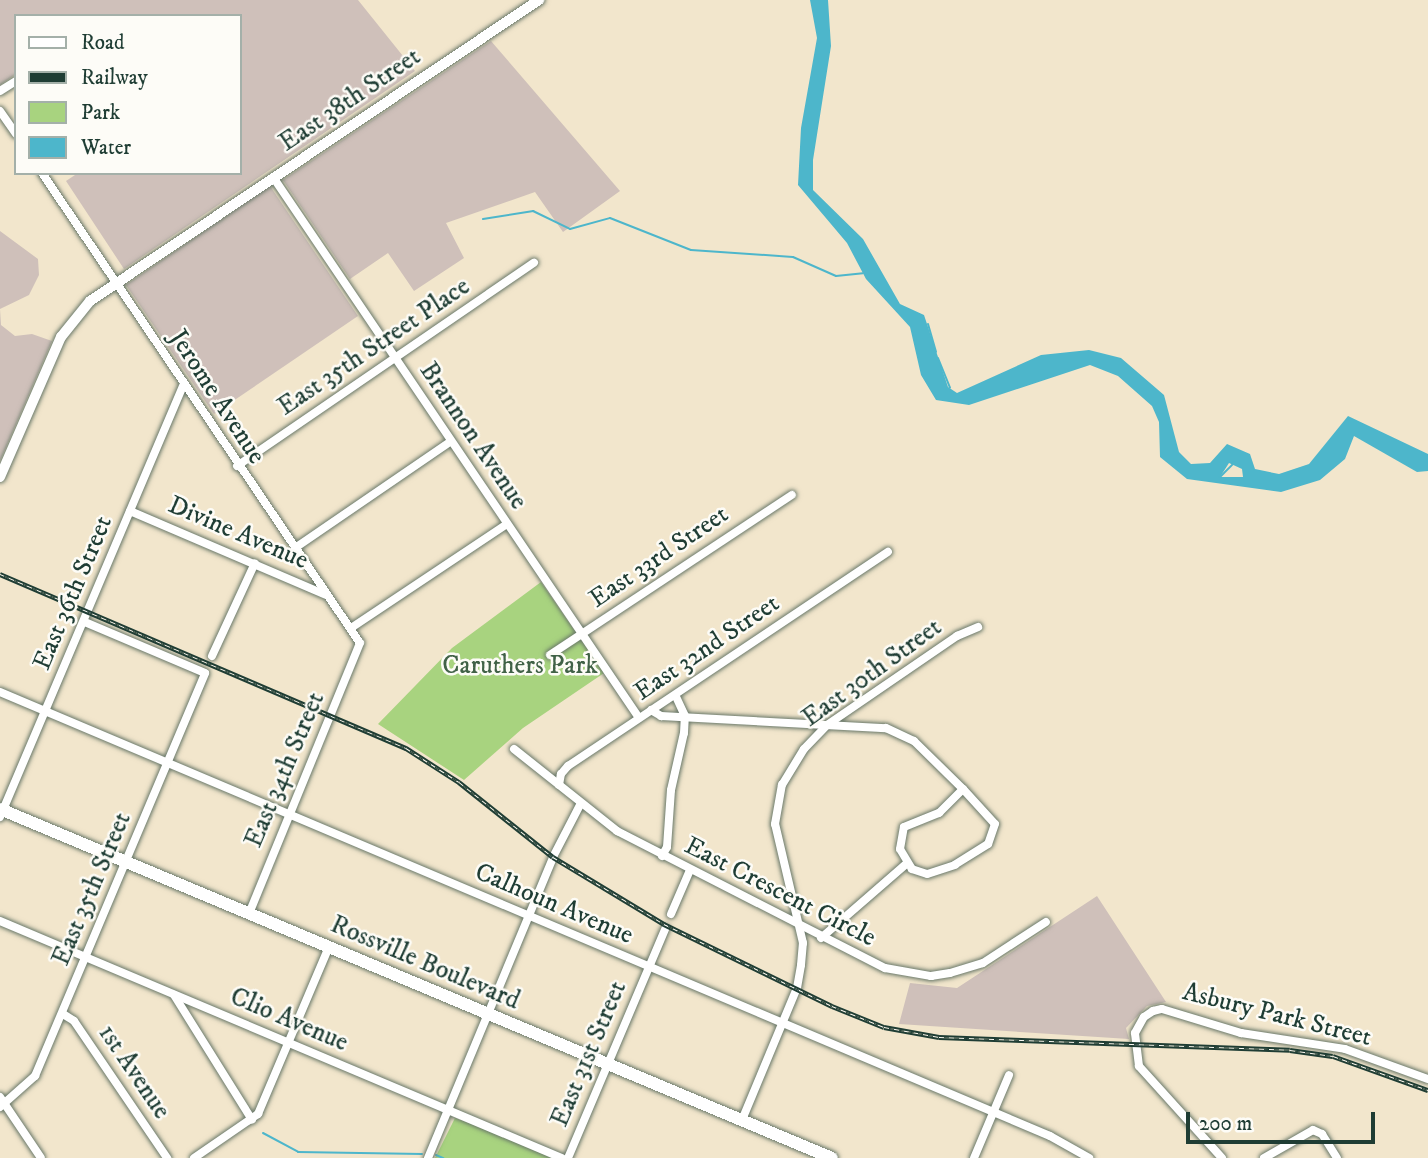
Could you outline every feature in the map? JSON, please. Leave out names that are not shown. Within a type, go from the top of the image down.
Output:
[{"type":"highway","name":"Rossville Boulevard","points":[[1,812],[832,1158]]},
{"type":"main road","name":"East 38th Street","points":[[0,477],[61,337],[90,301],[539,0]]},
{"type":"street","points":[[0,111],[14,131]]},
{"type":"street","name":"Jerome Avenue","points":[[43,175],[237,466],[360,643]]},
{"type":"street","name":"Brannon Avenue","points":[[273,177],[639,718]]},
{"type":"street","name":"East 35th Street Place","points":[[237,466],[534,263]]},
{"type":"street","name":"East 36th Street","points":[[1,812],[85,622],[183,386]]},
{"type":"street","points":[[295,548],[451,441]]},
{"type":"street","name":"East 33rd Street","points":[[550,655],[792,495]]},
{"type":"street","name":"Divine Avenue","points":[[130,511],[329,597]]},
{"type":"street","points":[[351,628],[507,524]]},
{"type":"street","name":"East 32nd Street","points":[[559,785],[561,774],[568,766],[888,552]]},
{"type":"street","points":[[212,656],[255,564]]},
{"type":"street","name":"East 35th Street","points":[[2,1103],[32,1083],[205,673],[85,622]]},
{"type":"street","name":"East 30th Street","points":[[742,1120],[782,1025],[799,976],[803,943],[780,852],[778,803],[793,765],[827,725],[957,636],[978,627]]},
{"type":"street","name":"East 34th Street","points":[[249,913],[360,643]]},
{"type":"street","name":"Calhoun Avenue","points":[[0,692],[993,1112],[1089,1158]]},
{"type":"street","points":[[662,856],[667,847],[671,790],[684,716],[675,695]]},
{"type":"street","points":[[651,710],[661,716],[869,725],[901,732],[963,789],[995,824],[988,844],[955,865],[927,874],[906,864],[901,849],[904,827],[939,813],[963,789]]},
{"type":"street","name":"East Crescent Circle","points":[[514,749],[580,805],[662,856],[885,968],[931,976],[983,963],[1046,922]]},
{"type":"street","points":[[428,1158],[528,915],[580,805]]},
{"type":"street","points":[[821,938],[906,864]]},
{"type":"street","points":[[671,914],[690,870]]},
{"type":"street","name":"Clio Avenue","points":[[0,921],[562,1158]]},
{"type":"street","name":"East 31st Street","points":[[568,1158],[665,929]]},
{"type":"street","points":[[194,1158],[252,1120],[264,1104],[329,947]]},
{"type":"street","points":[[174,995],[252,1120]]},
{"type":"street","name":"Asbury Park Street","points":[[1222,1158],[1145,1075],[1134,1043],[1144,1017],[1162,1009],[1241,1033],[1345,1049],[1428,1079]]},
{"type":"street","name":"1st Avenue","points":[[63,1014],[74,1021],[167,1158]]},
{"type":"street","points":[[974,1158],[1009,1075]]},
{"type":"street","points":[[2,1103],[41,1158]]},
{"type":"street","points":[[1264,1158],[1312,1130],[1322,1134],[1338,1158]]},
{"type":"shaded area","points":[[0,0],[358,0],[415,71],[124,269],[66,181],[75,175],[242,175],[242,14],[14,14],[14,75],[0,85]]},
{"type":"shaded area","points":[[491,41],[620,191],[563,232],[535,192],[446,223],[464,258],[414,291],[388,253],[350,279],[283,180]]},
{"type":"shaded area","points":[[270,186],[358,316],[214,414],[126,285]]},
{"type":"shaded area","points":[[0,231],[38,259],[39,275],[29,295],[0,309]]},
{"type":"shaded area","points":[[0,309],[1,325],[15,336],[32,334],[52,341],[0,461]]},
{"type":"shaded area","points":[[1097,896],[1166,1002],[1147,1006],[1126,1028],[1129,1039],[899,1024],[910,983],[957,988]]},
{"type":"green space","name":"Caruthers Park","points":[[541,582],[604,673],[523,728],[464,780],[378,724],[452,648]]},
{"type":"green space","points":[[455,1118],[480,1127],[553,1158],[435,1158]]},
{"type":"water","points":[[810,0],[828,0],[831,46],[813,160],[813,190],[863,239],[900,304],[924,315],[948,387],[957,393],[1041,355],[1089,350],[1121,358],[1164,395],[1179,452],[1191,464],[1210,463],[1227,444],[1250,454],[1255,469],[1279,474],[1309,464],[1348,416],[1428,454],[1428,471],[1417,472],[1354,436],[1345,459],[1320,480],[1281,492],[1187,479],[1160,457],[1159,422],[1152,406],[1118,376],[1090,365],[969,405],[936,400],[921,375],[910,327],[866,279],[847,243],[798,185],[801,128],[817,38]],"holes":[[[1229,463],[1242,469],[1243,477],[1220,477]]]},
{"type":"waterway","points":[[483,219],[533,211],[570,229],[610,218],[691,250],[793,257],[836,276],[863,273]]},
{"type":"waterway","points":[[928,324],[936,352]]},
{"type":"waterway","points":[[938,358],[950,388]]},
{"type":"waterway","points":[[1220,477],[1235,462]]},
{"type":"waterway","points":[[263,1133],[298,1152],[422,1154]]},
{"type":"waterway","points":[[436,1155],[443,1158]]},
{"type":"railway","points":[[0,574],[406,748],[459,782],[553,857],[664,924],[832,1006],[884,1027],[939,1037],[1290,1050],[1333,1056],[1428,1090]]}]
